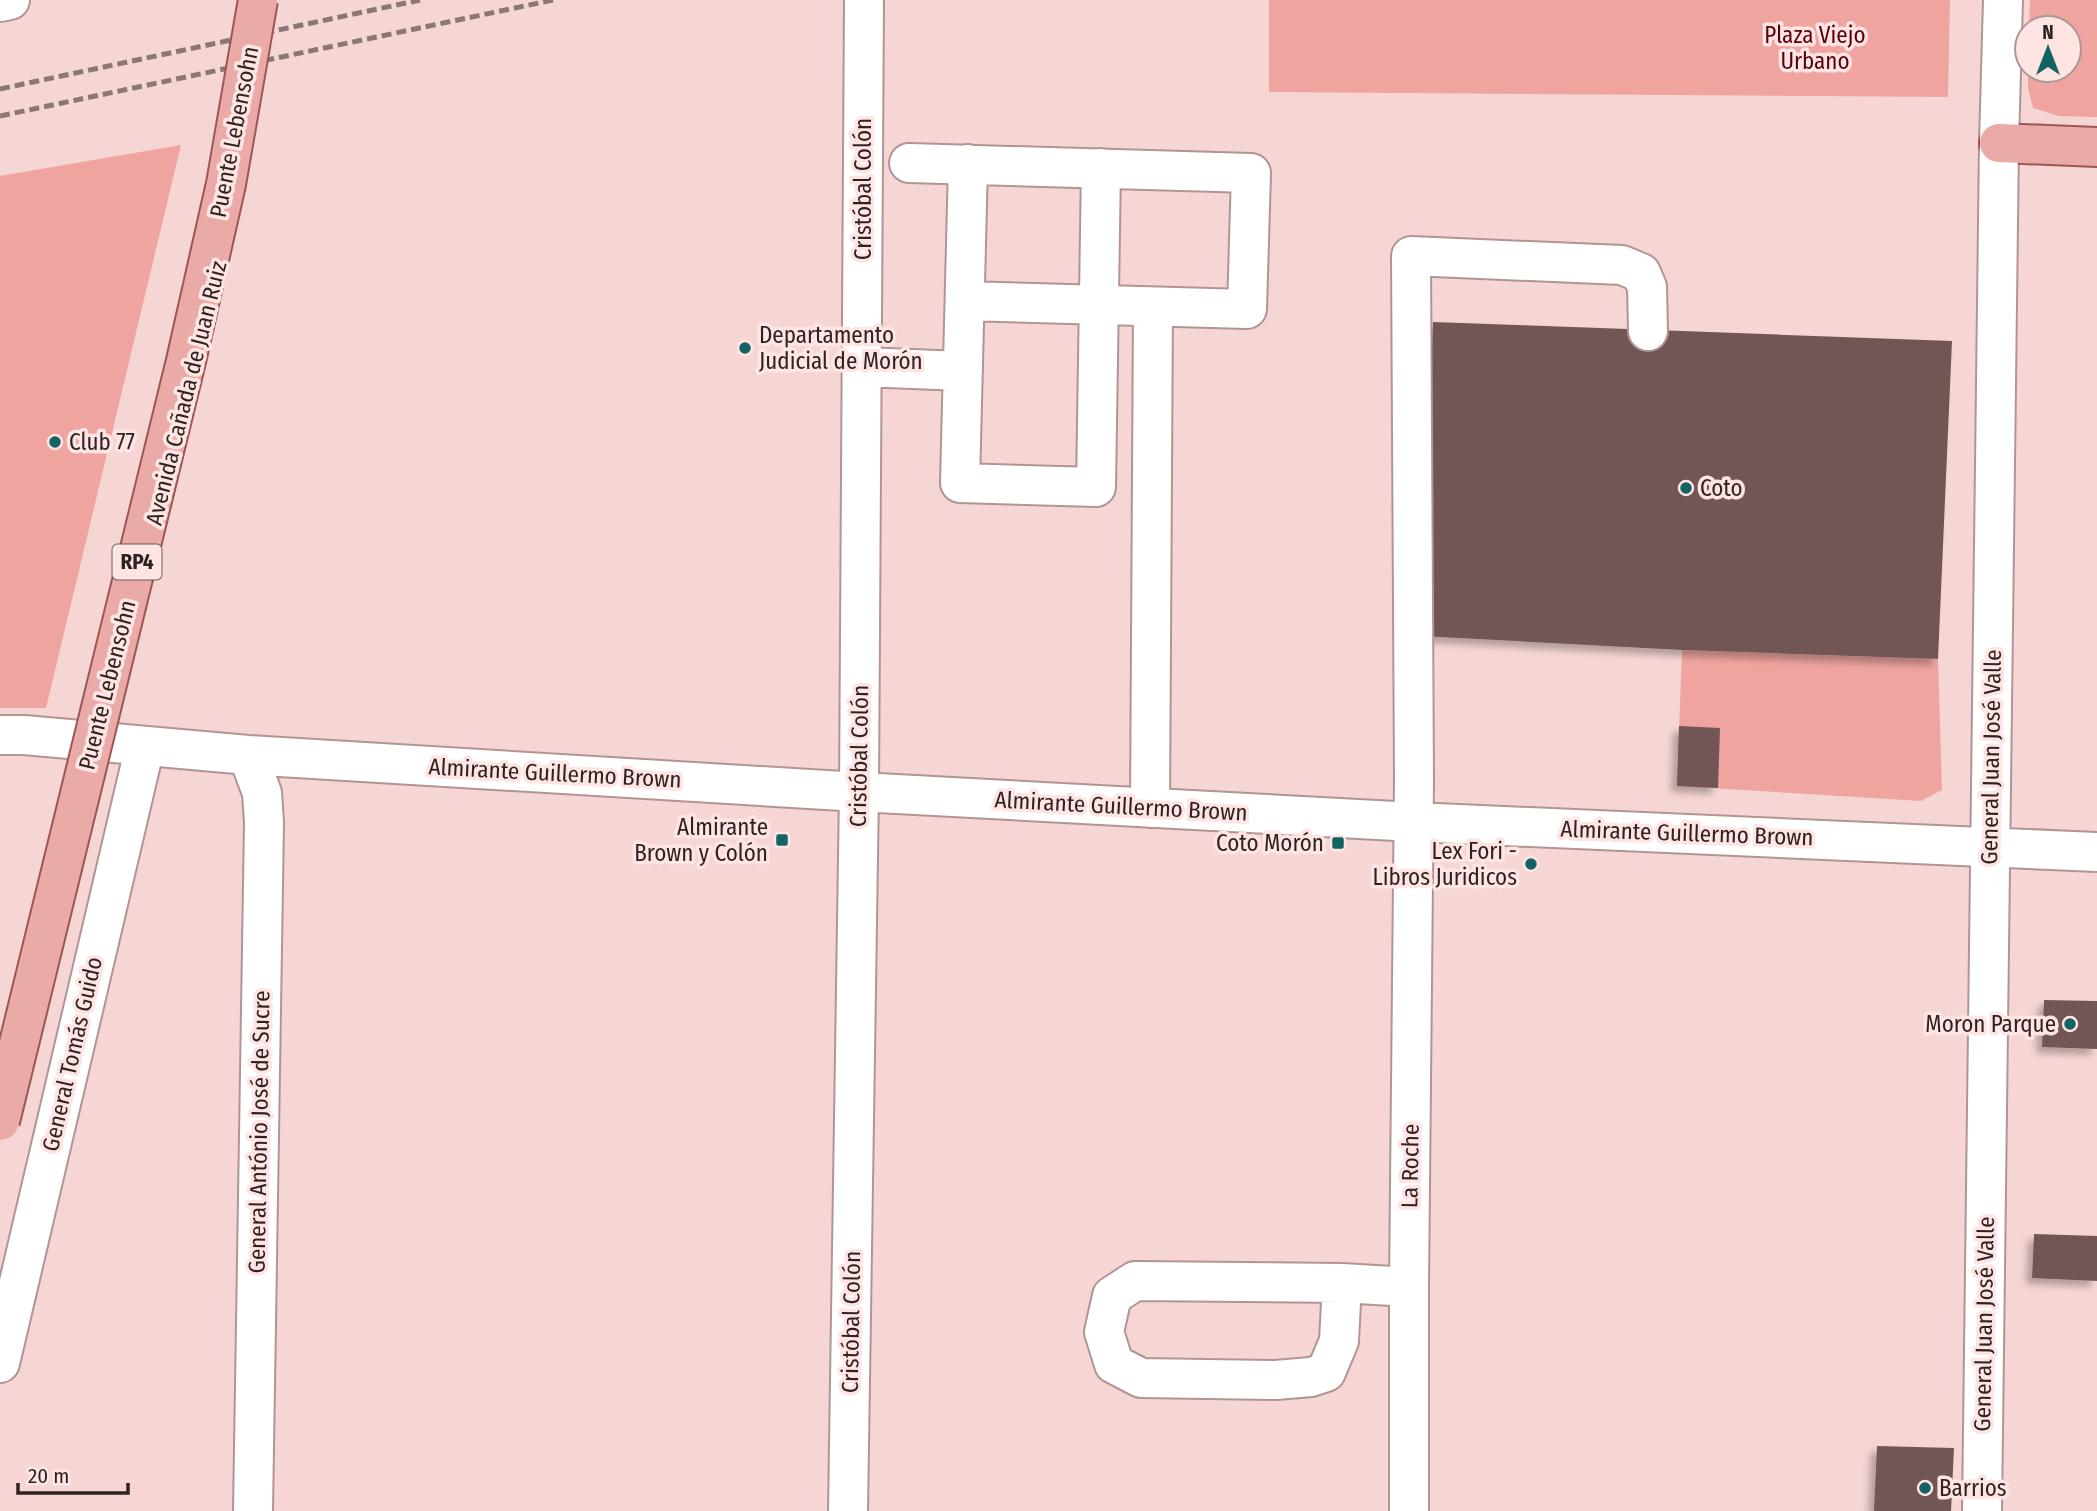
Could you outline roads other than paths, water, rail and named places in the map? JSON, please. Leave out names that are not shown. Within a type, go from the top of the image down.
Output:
[{"type":"main road","name":"Avenida Cañada de Juan Ruiz","points":[[102,741],[234,193],[247,106],[249,0]]},
{"type":"main road","name":"Puente Lebensohn","points":[[0,1121],[186,361],[226,184],[258,0]]},
{"type":"main road","points":[[1999,143],[2097,147]]},
{"type":"street","points":[[0,2],[10,0]]},
{"type":"street","name":"Cristóbal Colón","points":[[848,1511],[859,792],[864,0]]},
{"type":"street","name":"General Juan José Valle","points":[[1982,1511],[2002,1]]},
{"type":"street","points":[[909,163],[1251,173],[1247,309],[965,302]]},
{"type":"street","points":[[968,164],[960,483],[1096,486],[1101,168]]},
{"type":"street","name":"La Roche","points":[[1409,1511],[1414,822],[1410,256],[1622,265],[1641,273],[1647,287],[1648,331]]},
{"type":"street","points":[[1150,808],[1153,307]]},
{"type":"street","points":[[862,367],[963,370]]},
{"type":"street","name":"Almirante Guillermo Brown","points":[[0,735],[102,741],[248,755],[859,792],[1414,822],[2097,852]]},
{"type":"street","name":"General Tomás Guido","points":[[0,1363],[145,746]]},
{"type":"street","name":"General António José de Sucre","points":[[248,755],[262,793],[264,822],[253,1511]]},
{"type":"street","points":[[1342,1283],[1339,1341],[1326,1372],[1311,1377],[1264,1380],[1141,1378],[1114,1364],[1104,1332],[1112,1296],[1135,1281],[1342,1283],[1409,1287]]},
{"type":"railway","points":[[0,89],[420,0]]},
{"type":"railway","points":[[0,116],[553,0]]},
{"type":"place","name":"Departamento Judicial de Morón","points":[[745,348]]},
{"type":"place","name":"Club 77","points":[[55,442]]},
{"type":"place","name":"Coto","points":[[1686,488]]},
{"type":"place","name":"Almirante Brown y Colón","points":[[782,840]]},
{"type":"place","name":"Coto Morón","points":[[1338,843]]},
{"type":"place","name":"Lex Fori - Libros Juridicos","points":[[1531,864]]},
{"type":"place","name":"Moron Parque","points":[[2070,1024]]},
{"type":"place","name":"Barrios","points":[[1925,1488]]},
{"type":"park label","name":"Plaza Viejo Urbano","points":[[1815,48]]}]
